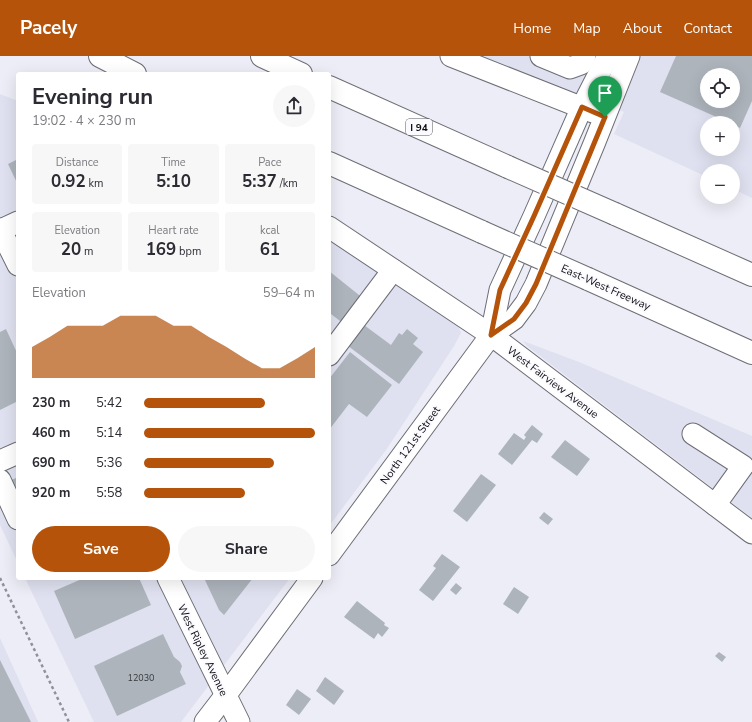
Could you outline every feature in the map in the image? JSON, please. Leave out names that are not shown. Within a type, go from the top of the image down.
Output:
[{"type":"highway","points":[[100,56],[131,72]]},
{"type":"highway","points":[[262,56],[297,72]]},
{"type":"highway","name":"I 94","points":[[331,87],[752,275]]},
{"type":"highway","name":"East-West Freeway","points":[[331,164],[752,353]]},
{"type":"street","points":[[451,56],[605,117]]},
{"type":"street","points":[[541,56],[570,68],[581,64],[585,56]]},
{"type":"street","points":[[491,335],[500,290],[582,107],[608,56]]},
{"type":"street","points":[[491,335],[514,319],[526,303],[539,276],[629,56]]},
{"type":"street","points":[[6,227],[16,260]]},
{"type":"street","name":"West Fairview Avenue","points":[[331,228],[491,335],[752,533]]},
{"type":"street","points":[[331,352],[393,270]]},
{"type":"street","name":"North 121st Street","points":[[331,552],[491,335]]},
{"type":"street","points":[[693,434],[743,466],[715,505]]},
{"type":"street","points":[[0,460],[16,453]]},
{"type":"street","points":[[0,480],[16,515]]},
{"type":"street","name":"West Ripley Avenue","points":[[169,580],[239,722]]},
{"type":"street","points":[[205,722],[311,580]]},
{"type":"path","points":[[0,578],[69,722]]},
{"type":"shaded area","points":[[477,56],[752,56],[752,198],[740,192],[740,164],[700,164],[700,174],[614,134],[624,112]]},
{"type":"shaded area","points":[[0,94],[16,100],[16,559],[0,525]]},
{"type":"shaded area","points":[[331,240],[457,323],[461,333],[386,450],[331,523]]},
{"type":"shaded area","points":[[523,341],[579,362],[752,436],[752,518],[527,346]]},
{"type":"shaded area","points":[[26,580],[288,580],[181,722],[94,722]]},
{"type":"shaded area","points":[[0,638],[38,722],[0,722]]},
{"type":"building","points":[[676,56],[752,56],[752,101],[740,128],[740,116],[714,116],[660,92]]},
{"type":"building","points":[[16,160],[16,181],[8,164]]},
{"type":"building","points":[[331,273],[364,299],[344,324],[331,314]]},
{"type":"building","points":[[364,325],[391,345],[399,333],[402,335],[407,329],[418,338],[413,344],[423,352],[399,384],[348,346]]},
{"type":"building","points":[[6,329],[16,351],[16,402],[0,410],[0,332]]},
{"type":"building","points":[[350,352],[392,385],[367,417],[349,404],[331,427],[331,376]]},
{"type":"building","points":[[532,425],[543,434],[537,443],[532,440],[512,465],[498,454],[514,433],[524,440],[526,437],[524,435]]},
{"type":"building","points":[[565,440],[590,459],[577,476],[551,457]]},
{"type":"building","points":[[481,474],[496,485],[467,522],[453,511]]},
{"type":"building","points":[[16,478],[16,502],[7,482]]},
{"type":"building","points":[[544,512],[553,519],[548,525],[539,518]]},
{"type":"building","points":[[442,554],[460,567],[433,601],[419,590],[436,568],[433,566]]},
{"type":"building","points":[[79,580],[140,580],[151,605],[75,639],[54,591]]},
{"type":"building","points":[[205,580],[251,580],[224,615],[219,610]]},
{"type":"building","points":[[456,583],[462,588],[456,595],[450,590]]},
{"type":"building","points":[[514,587],[529,597],[518,614],[503,604]]},
{"type":"building","points":[[357,601],[385,623],[384,625],[389,628],[382,637],[378,633],[374,639],[344,617]]},
{"type":"building","points":[[163,634],[174,657],[182,666],[180,672],[186,684],[117,716],[94,666]]},
{"type":"building","points":[[719,652],[726,657],[722,662],[715,656]]},
{"type":"building","points":[[0,660],[31,722],[0,722]]},
{"type":"building","points":[[325,677],[344,691],[334,705],[316,691]]},
{"type":"building","points":[[297,689],[311,699],[299,715],[286,705]]},
{"type":"route","points":[[582,107],[605,117],[536,284],[526,303],[514,319],[491,335],[500,290],[582,107]]}]
